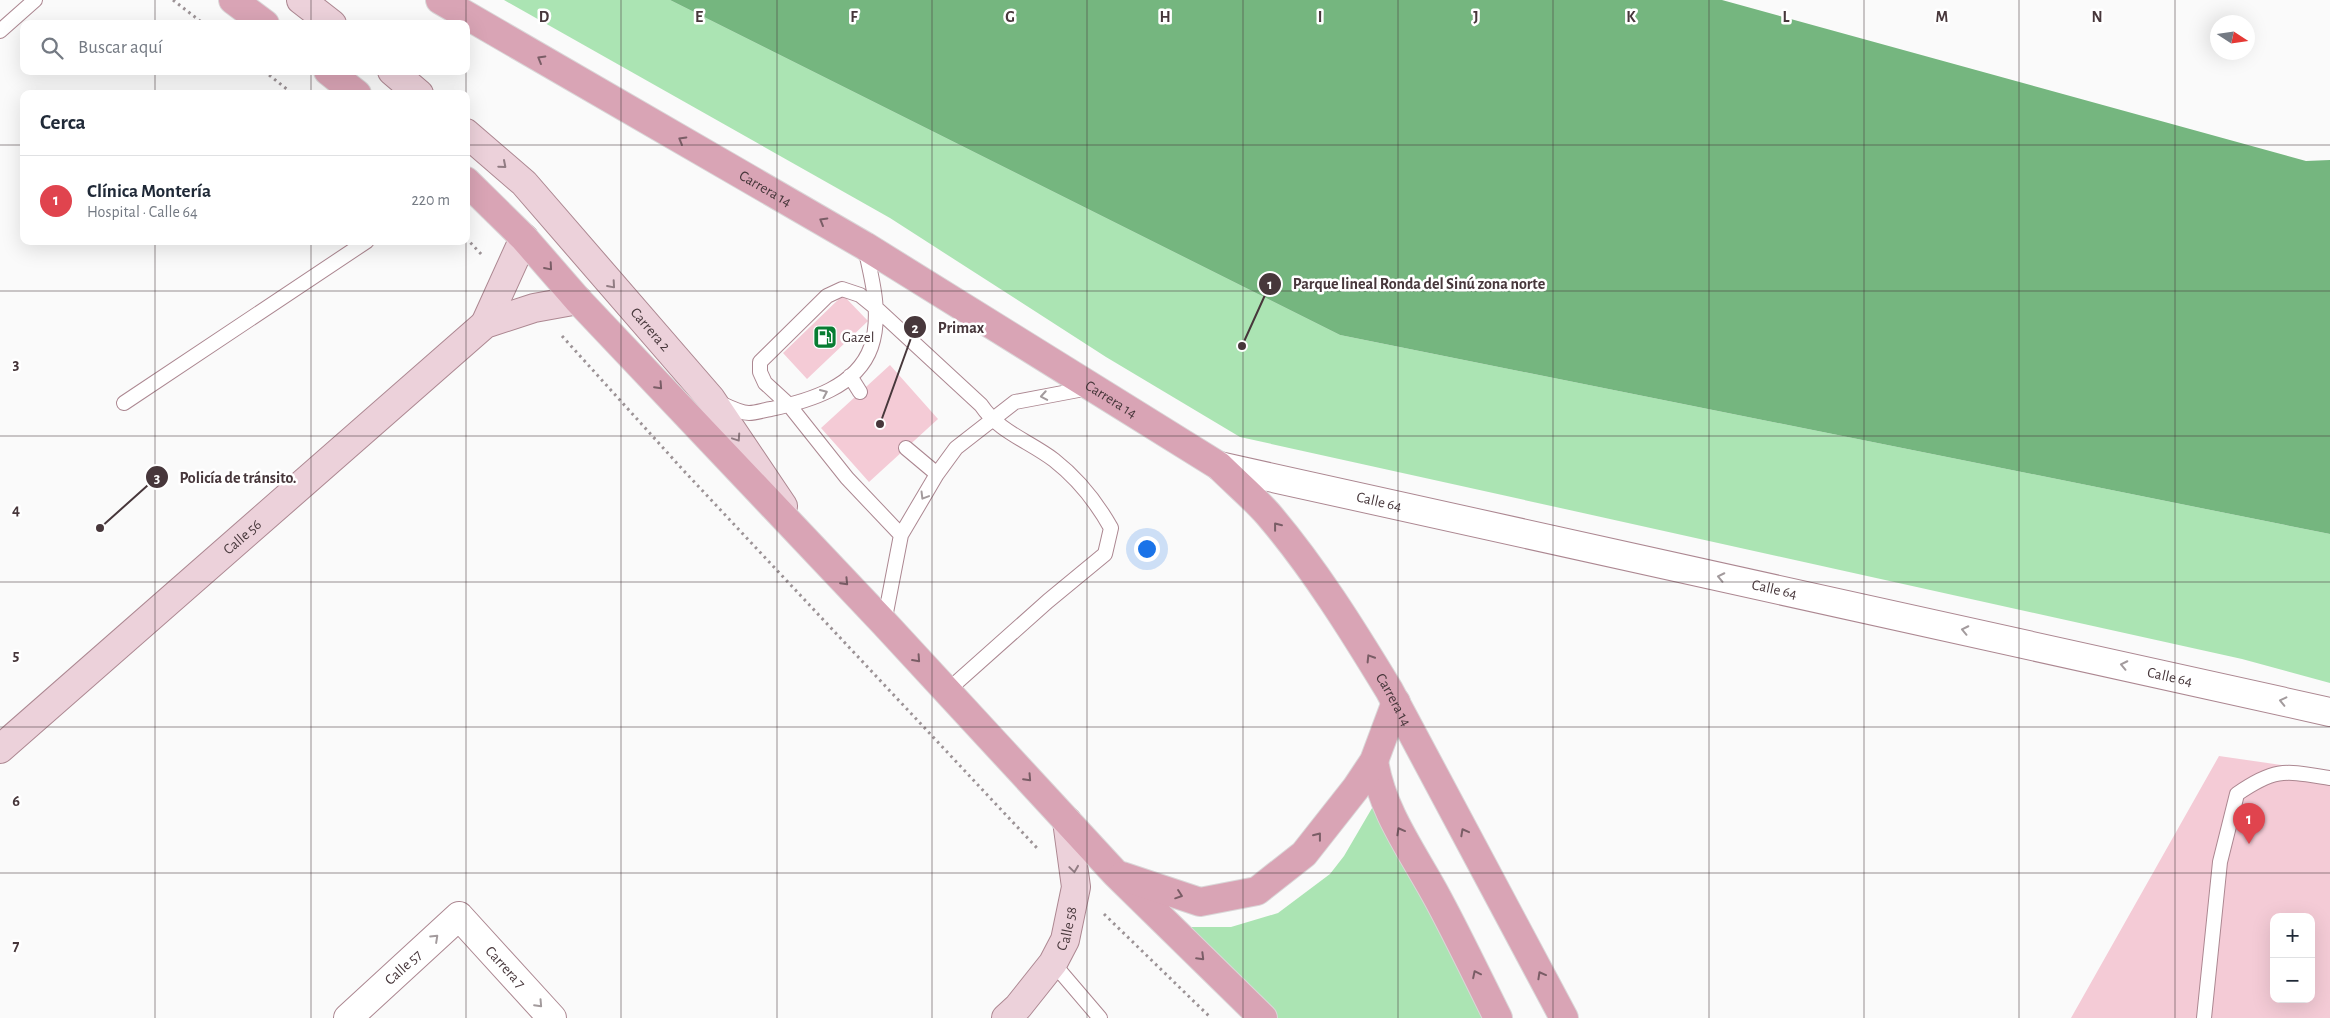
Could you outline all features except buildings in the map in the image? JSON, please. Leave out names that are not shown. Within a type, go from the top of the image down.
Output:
[{"type":"main road","points":[[233,0],[260,20]]},
{"type":"main road","name":"Carrera 14","points":[[440,0],[865,246],[1219,466],[1267,513],[1310,568],[1362,646],[1396,702],[1564,1018]]},
{"type":"main road","points":[[333,75],[352,90]]},
{"type":"main road","points":[[470,185],[524,238],[578,300],[884,623],[1116,874],[1263,1018]]},
{"type":"main road","points":[[1116,874],[1200,902],[1257,891],[1304,854],[1356,788],[1374,761],[1396,702]]},
{"type":"main road","points":[[1374,761],[1377,783],[1386,807],[1438,899],[1498,1018]]},
{"type":"street","points":[[301,0],[327,20]]},
{"type":"street","points":[[397,75],[414,90]]},
{"type":"street","name":"Carrera 2","points":[[470,136],[524,183],[711,399],[812,547]]},
{"type":"street","name":"Calle 56","points":[[484,324],[524,238]]},
{"type":"street","name":"Calle 56","points":[[4,737],[484,324],[534,308],[578,300]]},
{"type":"street","name":"Calle 64","points":[[1219,466],[2330,712]]},
{"type":"street","name":"Calle 58","points":[[1006,1018],[1018,1007],[1053,963],[1065,940],[1076,887],[1067,821]]},
{"type":"street","name":"Calle 57","points":[[348,1018],[459,916]]},
{"type":"street","name":"Carrera 7","points":[[459,916],[552,1018]]},
{"type":"lane","points":[[0,31],[35,0]]},
{"type":"lane","points":[[124,403],[361,245]]},
{"type":"lane","points":[[711,399],[747,413],[789,405],[825,394],[850,376],[871,348],[875,331],[876,308],[865,246]]},
{"type":"lane","points":[[901,535],[846,478],[789,405],[765,383],[760,372],[760,362],[827,296],[842,289],[860,294],[876,308],[981,405],[991,420],[1055,461],[1097,504],[1111,528],[1105,554],[1048,601],[947,691]]},
{"type":"lane","points":[[850,376],[860,392]]},
{"type":"lane","points":[[884,623],[901,535],[937,474],[956,448],[1015,402],[1092,388]]},
{"type":"lane","points":[[906,448],[937,474]]},
{"type":"lane","points":[[2204,1018],[2220,862],[2237,794],[2262,777],[2288,771],[2330,778]]},
{"type":"lane","points":[[1053,963],[1100,1018]]},
{"type":"path","points":[[173,0],[199,20]]},
{"type":"path","points":[[269,75],[288,90]]},
{"type":"path","points":[[470,242],[506,278]]},
{"type":"path","points":[[534,308],[1018,828],[1211,1018]]},
{"type":"shaded area","points":[[504,0],[670,0],[1340,335],[2330,534],[2330,683],[2242,659],[1240,437],[1106,357],[890,218]]},
{"type":"shaded area","points":[[670,0],[1722,0],[2306,161],[2330,160],[2330,534],[1340,335]]},
{"type":"shaded area","points":[[1375,803],[1490,1018],[1257,1018],[1166,927],[1231,927],[1278,913],[1330,874],[1344,856]]},
{"type":"place","name":"Gazel","points":[[825,337]]},
{"type":"place","name":"Parque lineal Ronda del Sinú zona norte","points":[[1242,346]]},
{"type":"place","name":"Primax","points":[[880,424]]},
{"type":"place","name":"Policía de tránsito.","points":[[100,528]]},
{"type":"place","name":"Clínica Montería","points":[[2249,844]]}]
